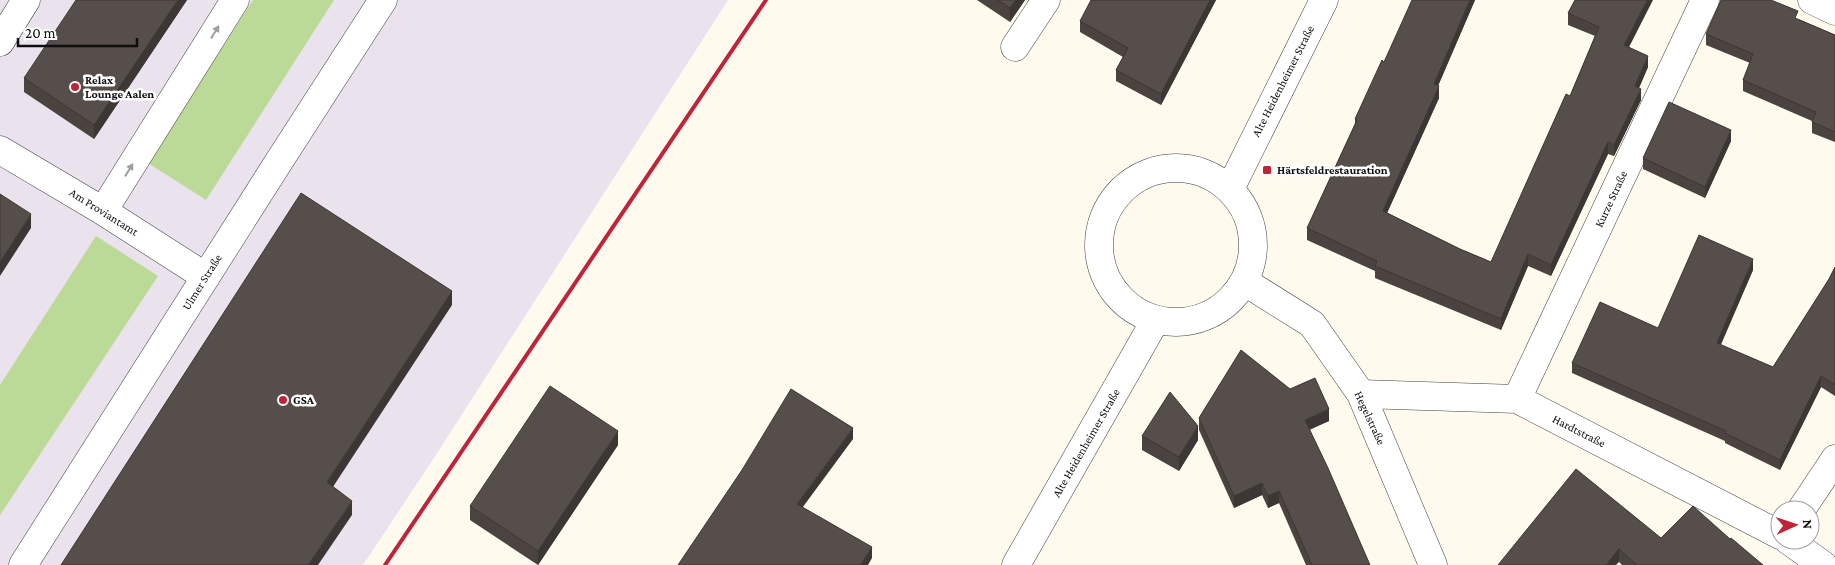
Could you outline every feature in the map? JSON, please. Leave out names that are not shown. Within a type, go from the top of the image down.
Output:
[{"type":"street","points":[[0,42],[26,0]]},
{"type":"street","points":[[103,211],[235,0]]},
{"type":"street","name":"Ulmer Straße","points":[[24,565],[382,0]]},
{"type":"street","points":[[1016,47],[1046,0]]},
{"type":"street","name":"Alte Heidenheimer Straße","points":[[1230,188],[1324,0]]},
{"type":"street","name":"Kurze Straße","points":[[1517,399],[1705,0]]},
{"type":"street","points":[[1812,0],[1835,11]]},
{"type":"street","name":"Am Proviantamt","points":[[0,150],[103,211],[206,277]]},
{"type":"street","points":[[1187,168],[1209,175],[1230,188],[1244,208],[1253,232],[1253,257],[1245,282],[1229,303],[1207,317],[1182,323],[1155,320],[1134,311],[1117,295],[1104,275],[1099,252],[1101,229],[1109,207],[1123,189],[1142,176],[1163,169],[1187,168]]},
{"type":"street","name":"Hegelstraße","points":[[1245,282],[1312,324],[1361,394],[1433,565]]},
{"type":"street","name":"Alte Heidenheimer Straße","points":[[1016,565],[1155,320]]},
{"type":"street","name":"Hardtstraße","points":[[1361,394],[1517,399],[1770,530]]},
{"type":"street","points":[[1808,500],[1835,459]]},
{"type":"street","points":[[1802,550],[1823,565]]},
{"type":"shaded area","points":[[0,0],[728,0],[434,458],[363,565],[0,565]]},
{"type":"green space","points":[[253,0],[334,0],[206,200],[148,163]]},
{"type":"green space","points":[[96,236],[158,276],[0,515],[0,385]]},
{"type":"building","points":[[76,0],[178,0],[94,125],[24,78]]},
{"type":"building","points":[[998,0],[1016,0],[1010,8]]},
{"type":"building","points":[[1091,0],[1210,0],[1161,94],[1116,70],[1128,48],[1080,21]]},
{"type":"building","points":[[1412,0],[1470,0],[1434,84],[1439,86],[1383,211],[1491,262],[1566,94],[1570,96],[1599,27],[1568,13],[1575,0],[1647,0],[1624,45],[1648,56],[1635,86],[1641,89],[1614,145],[1608,142],[1551,265],[1528,254],[1501,319],[1375,266],[1377,261],[1307,228],[1357,120],[1355,119],[1382,60],[1384,62]]},
{"type":"building","points":[[1721,0],[1771,0],[1798,11],[1795,18],[1835,35],[1835,132],[1812,122],[1816,112],[1743,80],[1753,54],[1706,34]]},
{"type":"building","points":[[1669,102],[1731,130],[1705,187],[1643,158]]},
{"type":"building","name":"GSA","points":[[301,193],[452,291],[327,482],[352,501],[308,565],[61,565]]},
{"type":"building","points":[[0,194],[31,214],[0,262]]},
{"type":"building","points":[[1699,235],[1753,259],[1717,343],[1773,367],[1835,267],[1835,385],[1821,376],[1780,460],[1725,433],[1726,431],[1572,363],[1600,302],[1658,328]]},
{"type":"building","points":[[1241,350],[1290,389],[1315,378],[1329,409],[1305,420],[1370,565],[1312,565],[1279,491],[1268,496],[1262,483],[1234,496],[1199,418]]},
{"type":"building","points":[[550,386],[618,431],[538,551],[470,506]]},
{"type":"building","points":[[791,389],[853,428],[797,504],[872,547],[860,565],[678,565],[742,470]]},
{"type":"building","points":[[1170,392],[1198,426],[1179,457],[1142,436]]},
{"type":"building","points":[[1576,469],[1661,538],[1693,506],[1763,565],[1637,565],[1619,549],[1606,565],[1498,565]]},
{"type":"railway","points":[[385,565],[766,0]]},
{"type":"place","name":"Relax Lounge Aalen","points":[[75,87]]},
{"type":"place","name":"Härtsfeldrestauration","points":[[1267,170]]},
{"type":"place","name":"GSA","points":[[283,400]]}]
